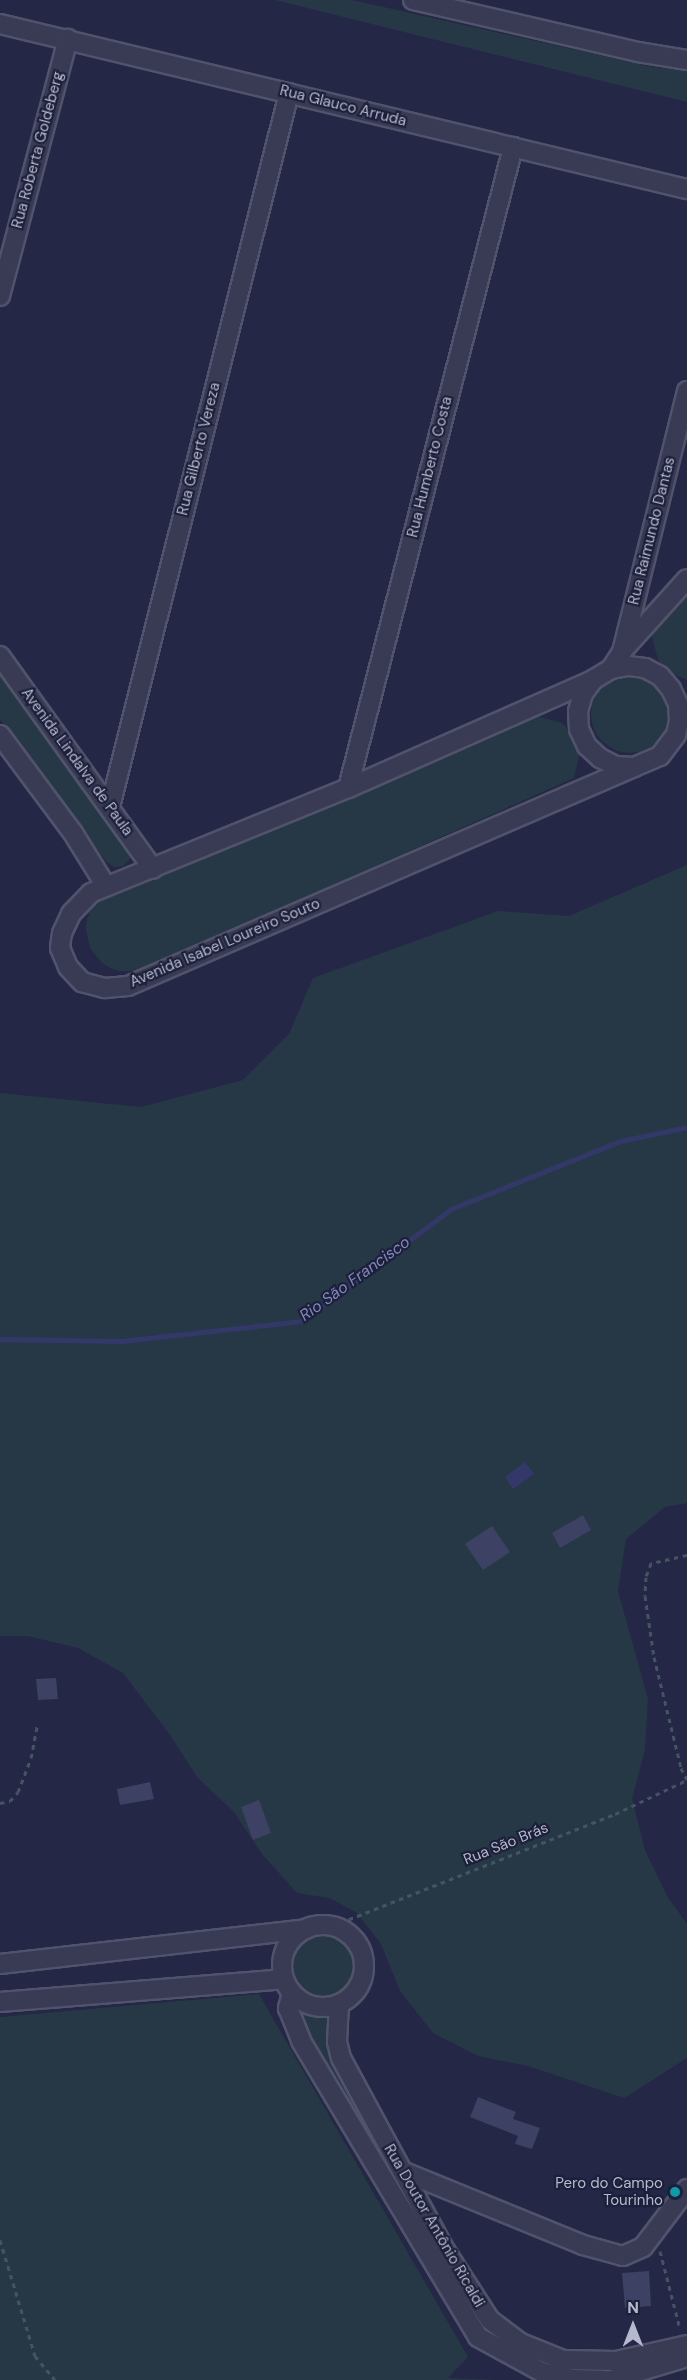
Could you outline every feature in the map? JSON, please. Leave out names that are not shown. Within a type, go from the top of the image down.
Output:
[{"type":"street","points":[[413,0],[638,52],[687,60]]},
{"type":"street","name":"Rua Glauco Arruda","points":[[0,24],[687,189]]},
{"type":"street","name":"Rua Roberta Goldeberg","points":[[0,296],[68,39]]},
{"type":"street","name":"Rua Gilberto Vereza","points":[[110,807],[289,93]]},
{"type":"street","name":"Rua Humberto Costa","points":[[348,788],[513,147]]},
{"type":"street","name":"Rua Raimundo Dantas","points":[[611,669],[622,652],[687,391]]},
{"type":"street","points":[[622,652],[687,579]]},
{"type":"street","name":"Avenida Lindalva de Paula","points":[[0,656],[153,869]]},
{"type":"street","name":"Avenida Isabel Loureiro Souto","points":[[628,666],[645,668],[660,676],[675,697],[683,719],[669,747],[648,763],[634,766],[128,986],[105,988],[82,982],[68,966],[60,948],[62,933],[71,914],[91,893],[348,788],[593,680],[611,669],[628,666]]},
{"type":"street","points":[[593,680],[583,694],[578,711],[579,729],[587,746],[600,758],[616,766],[634,766]]},
{"type":"street","points":[[0,735],[73,833],[106,886]]},
{"type":"street","points":[[0,1964],[306,1929],[319,1925],[332,1926],[354,1939],[365,1963],[358,1988],[339,2004],[316,2007],[306,2003],[287,1986],[283,1960],[287,1947],[306,1929]]},
{"type":"street","points":[[0,2002],[287,1986]]},
{"type":"street","name":"Rua Doutor Antônio Ricaldi","points":[[287,1986],[288,2008],[301,2041],[478,2337],[542,2372],[573,2379],[604,2380]]},
{"type":"street","name":"Rua Doutor Antônio Ricaldi","points":[[339,2004],[337,2042],[341,2058],[474,2299],[490,2320],[521,2343],[563,2360],[616,2361],[686,2349]]},
{"type":"street","points":[[402,2171],[583,2245],[623,2256],[643,2247],[687,2189]]},
{"type":"street","points":[[611,2380],[686,2349]]},
{"type":"path","name":"Rua São Brás","points":[[332,1926],[625,1810],[687,1780],[681,1768],[654,1657],[645,1596],[646,1577],[651,1563],[687,1555]]},
{"type":"path","points":[[0,1803],[10,1801],[18,1792],[31,1758],[37,1726]]},
{"type":"path","points":[[655,2232],[686,2349]]},
{"type":"path","points":[[0,2240],[35,2356],[55,2380]]},
{"type":"shaded area","points":[[275,0],[352,0],[653,67],[687,71],[687,102]]},
{"type":"shaded area","points":[[687,593],[687,680],[671,673],[658,660],[651,633]]},
{"type":"shaded area","points":[[0,670],[131,851],[130,859],[123,866],[114,867],[106,862],[0,719]]},
{"type":"shaded area","points":[[630,675],[645,678],[657,687],[666,699],[669,714],[666,729],[657,741],[645,750],[630,753],[615,750],[603,741],[594,729],[591,714],[594,699],[603,687],[615,678]]},
{"type":"shaded area","points":[[537,716],[562,723],[573,735],[580,752],[574,778],[139,971],[119,971],[110,968],[102,963],[90,948],[86,930],[87,920],[90,911],[103,897]]},
{"type":"shaded area","points":[[687,865],[687,1503],[665,1507],[626,1539],[618,1591],[648,1699],[645,1750],[632,1799],[645,1850],[667,1896],[687,1924],[687,2058],[624,2098],[528,2066],[478,2056],[433,2033],[400,1991],[381,1944],[356,1912],[329,1898],[297,1893],[262,1854],[234,1812],[197,1777],[170,1735],[123,1673],[78,1648],[28,1636],[0,1636],[0,1093],[141,1107],[243,1080],[289,1034],[313,978],[498,911],[569,916]]},
{"type":"shaded area","points":[[323,1930],[344,1936],[354,1946],[360,1967],[354,1988],[344,1998],[323,2004],[302,1998],[292,1988],[286,1967],[292,1946],[302,1936]]},
{"type":"shaded area","points":[[259,1994],[468,2357],[448,2378],[497,2380],[0,2380],[0,2017]]},
{"type":"shaded area","points":[[298,2010],[330,2013],[328,2033],[330,2044],[431,2235],[421,2236],[309,2046]]},
{"type":"water","points":[[525,1462],[534,1474],[513,1489],[505,1477]]},
{"type":"building","points":[[583,1515],[591,1530],[560,1548],[552,1533]]},
{"type":"building","points":[[492,1526],[510,1552],[483,1570],[465,1544]]},
{"type":"building","points":[[56,1678],[58,1699],[38,1700],[36,1679]]},
{"type":"building","points":[[150,1782],[154,1799],[120,1805],[117,1789]]},
{"type":"building","points":[[259,1800],[271,1833],[253,1840],[241,1807]]},
{"type":"building","points":[[478,2097],[516,2112],[513,2119],[540,2128],[532,2149],[515,2144],[518,2136],[470,2117]]},
{"type":"building","points":[[649,2271],[651,2306],[625,2308],[622,2273]]},
{"type":"waterway","name":"Rio São Francisco","points":[[0,1339],[121,1341],[301,1321],[451,1209],[620,1141],[687,1127]]},
{"type":"place","name":"Pero do Campo Tourinho","points":[[675,2192]]}]
